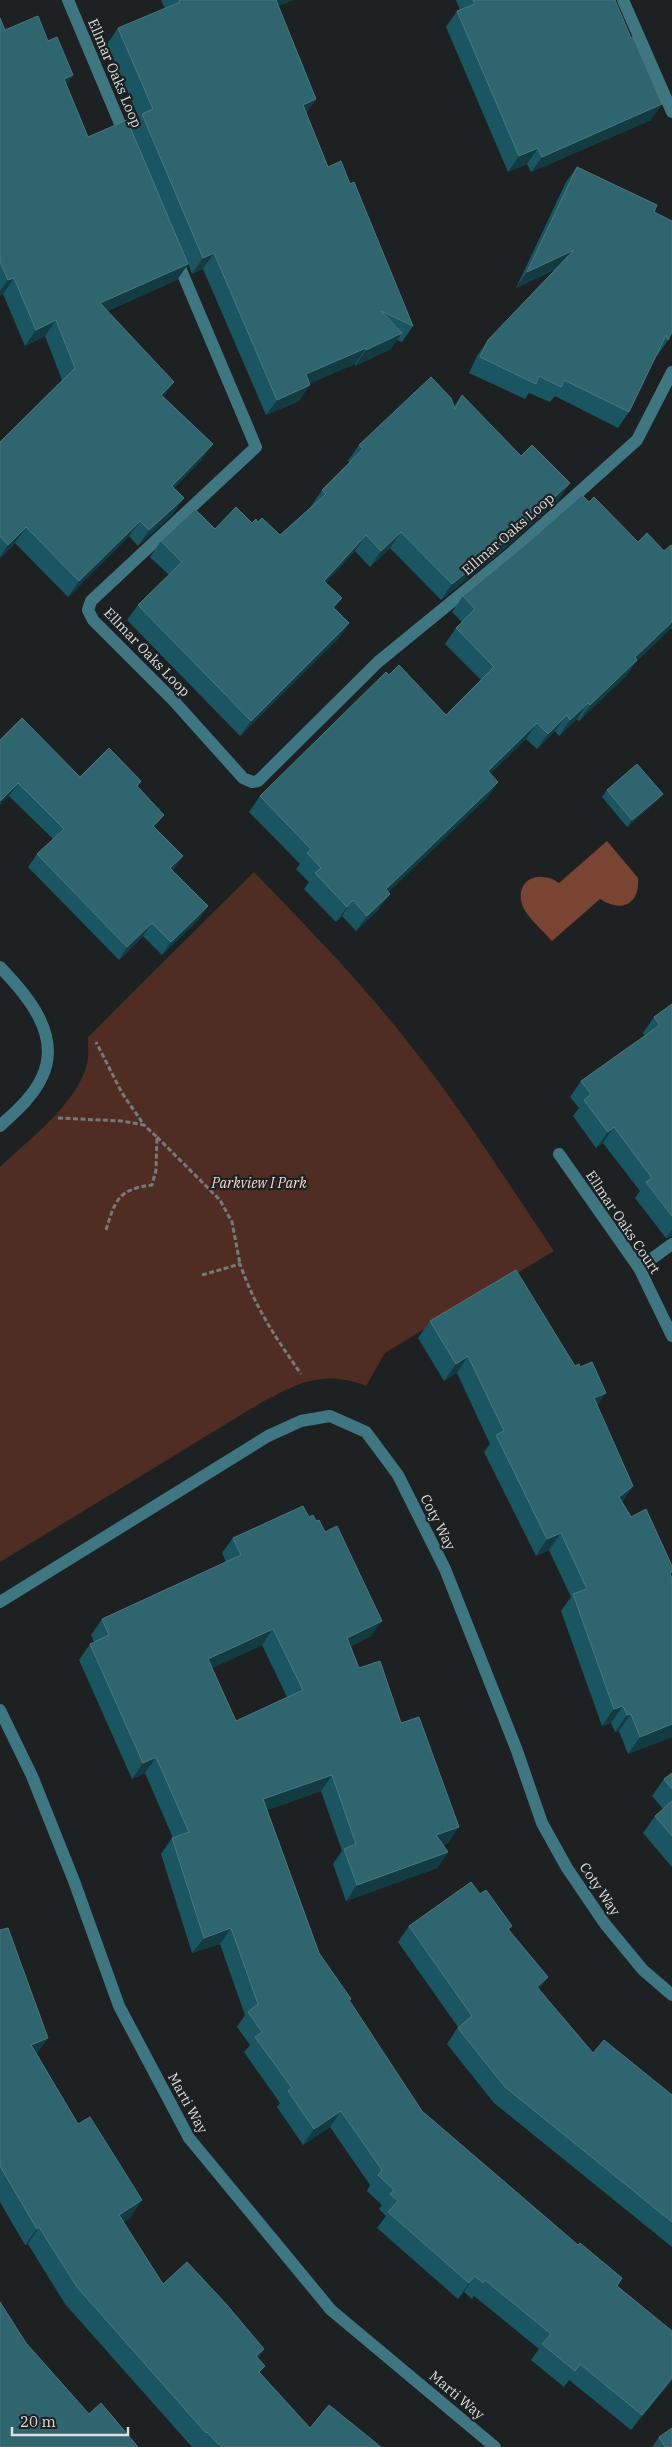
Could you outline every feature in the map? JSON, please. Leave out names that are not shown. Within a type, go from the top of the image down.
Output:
[{"type":"street","name":"Ellmar Oaks Loop","points":[[68,0],[129,146]]},
{"type":"street","points":[[623,0],[672,112]]},
{"type":"street","name":"Ellmar Oaks Loop","points":[[171,246],[256,447],[92,601],[88,610],[93,620],[173,700],[243,778],[252,782],[258,781],[378,662],[510,556],[637,440],[672,372]]},
{"type":"street","points":[[0,967],[17,985],[40,1017],[48,1049],[42,1076],[25,1102],[0,1126]]},
{"type":"street","name":"Ellmar Oaks Court","points":[[560,1154],[639,1268],[672,1336]]},
{"type":"street","points":[[639,1268],[672,1244]]},
{"type":"street","name":"Coty Way","points":[[0,1602],[268,1436],[301,1421],[330,1416],[366,1432],[398,1474],[445,1569],[516,1748],[542,1823],[567,1868],[605,1924],[643,1970],[672,1994]]},
{"type":"street","name":"Marti Way","points":[[0,1710],[32,1776],[74,1881],[119,2006],[189,2138],[330,2310],[495,2447]]},
{"type":"path","points":[[96,1042],[122,1093],[144,1126],[220,1200],[232,1222],[240,1264],[250,1292],[265,1323],[301,1374]]},
{"type":"path","points":[[58,1118],[122,1120],[144,1126]]},
{"type":"path","points":[[106,1230],[114,1203],[137,1187],[152,1186],[156,1170],[157,1137]]},
{"type":"path","points":[[202,1275],[240,1264]]},
{"type":"green space","name":"Parkview I Park","points":[[254,872],[315,935],[393,1023],[467,1121],[554,1251],[385,1353],[366,1386],[350,1381],[323,1379],[310,1381],[286,1390],[259,1404],[0,1562],[0,1167],[51,1120],[73,1093],[82,1079],[87,1064],[88,1037]]},
{"type":"shaded area","points":[[607,841],[638,878],[636,895],[628,904],[622,906],[600,899],[552,941],[525,911],[521,900],[523,886],[527,881],[539,877],[553,879],[559,883]]},
{"type":"building","points":[[179,0],[276,0],[316,99],[303,105],[328,167],[341,161],[350,184],[354,182],[413,326],[381,311],[402,333],[306,374],[310,385],[277,400],[214,253],[203,258],[142,114],[153,109],[118,28],[180,2]]},
{"type":"building","points":[[473,0],[615,0],[662,104],[542,157],[538,148],[519,156],[457,11],[475,4]]},
{"type":"building","points":[[38,16],[48,41],[57,37],[73,75],[64,79],[88,137],[127,120],[188,264],[100,303],[174,382],[161,395],[213,444],[172,486],[184,498],[149,530],[140,521],[79,581],[26,527],[8,545],[0,536],[0,442],[75,368],[56,320],[36,330],[14,278],[8,280],[0,262],[0,18],[5,30]]},
{"type":"building","points":[[577,167],[657,205],[654,212],[672,221],[672,332],[668,340],[666,335],[629,412],[564,380],[561,387],[539,376],[536,384],[480,357],[488,340],[574,250],[527,272]]},
{"type":"building","points":[[431,377],[451,398],[455,409],[462,395],[521,456],[532,445],[570,483],[515,533],[452,584],[401,532],[381,551],[366,535],[324,581],[342,598],[333,607],[349,623],[251,721],[138,605],[182,562],[161,541],[195,509],[215,529],[236,507],[252,523],[256,519],[258,522],[262,518],[280,535],[326,494],[322,490],[363,449],[359,445]]},
{"type":"building","points":[[582,495],[589,502],[594,497],[638,542],[647,533],[664,551],[672,546],[672,622],[635,657],[637,660],[590,705],[588,703],[570,720],[567,715],[548,734],[537,723],[488,771],[498,782],[386,889],[390,894],[367,916],[353,900],[347,907],[315,873],[321,868],[307,853],[311,849],[260,796],[386,672],[389,675],[399,665],[446,715],[494,667],[456,628],[475,609],[463,596]]},
{"type":"building","points":[[22,718],[80,777],[109,748],[141,781],[137,786],[164,815],[153,826],[183,856],[170,868],[208,906],[171,942],[152,923],[127,947],[37,854],[64,829],[18,783],[0,801],[0,740]]},
{"type":"building","points":[[637,764],[663,794],[632,820],[607,790]]},
{"type":"building","points":[[672,1004],[672,1216],[646,1182],[652,1178],[614,1127],[608,1132],[584,1100],[591,1094],[581,1081],[660,1025],[654,1017]]},
{"type":"building","points":[[516,1270],[575,1366],[579,1364],[580,1367],[592,1362],[606,1393],[594,1398],[633,1486],[619,1497],[631,1517],[646,1509],[672,1566],[672,1572],[670,1573],[672,1579],[672,1724],[640,1737],[631,1714],[627,1715],[623,1706],[614,1709],[573,1594],[587,1589],[561,1533],[547,1539],[496,1435],[504,1431],[468,1356],[456,1364],[430,1321]]},
{"type":"building","points":[[303,1506],[309,1517],[313,1515],[316,1521],[319,1520],[325,1532],[337,1526],[382,1621],[347,1638],[359,1668],[380,1661],[401,1723],[419,1717],[459,1827],[436,1835],[448,1852],[357,1885],[344,1849],[356,1844],[332,1775],[263,1799],[319,1953],[351,1999],[349,2000],[422,2111],[578,2245],[580,2243],[622,2278],[617,2286],[672,2331],[672,2378],[642,2415],[580,2364],[575,2371],[542,2344],[551,2334],[485,2280],[483,2283],[475,2276],[469,2283],[388,2212],[398,2201],[390,2194],[394,2190],[378,2175],[382,2170],[341,2111],[314,2129],[288,2091],[292,2088],[255,2037],[262,2032],[248,2012],[258,2004],[231,1928],[204,1938],[172,1838],[189,1832],[156,1757],[143,1763],[90,1644],[109,1635],[102,1619],[241,1555],[233,1538]],"holes":[[[273,1629],[303,1690],[236,1721],[208,1659]]]},
{"type":"building","points":[[672,1773],[672,1789],[664,1779]]},
{"type":"building","points":[[672,1801],[672,1836],[655,1816]]},
{"type":"building","points":[[471,1882],[480,1894],[486,1890],[512,1926],[508,1929],[548,1977],[537,1987],[593,2053],[604,2040],[672,2095],[672,2222],[505,2087],[458,2028],[472,2016],[409,1926]]},
{"type":"building","points":[[8,1928],[48,2038],[31,2045],[78,2124],[90,2117],[142,2200],[119,2215],[163,2284],[187,2262],[264,2349],[256,2356],[265,2366],[259,2372],[310,2428],[329,2405],[381,2447],[223,2447],[206,2433],[77,2287],[39,2227],[37,2229],[0,2166],[0,1930]]},
{"type":"building","points":[[0,2302],[26,2343],[89,2414],[101,2403],[138,2447],[0,2447]]},
{"type":"building","points":[[672,2428],[672,2447],[665,2447],[659,2437]]}]
